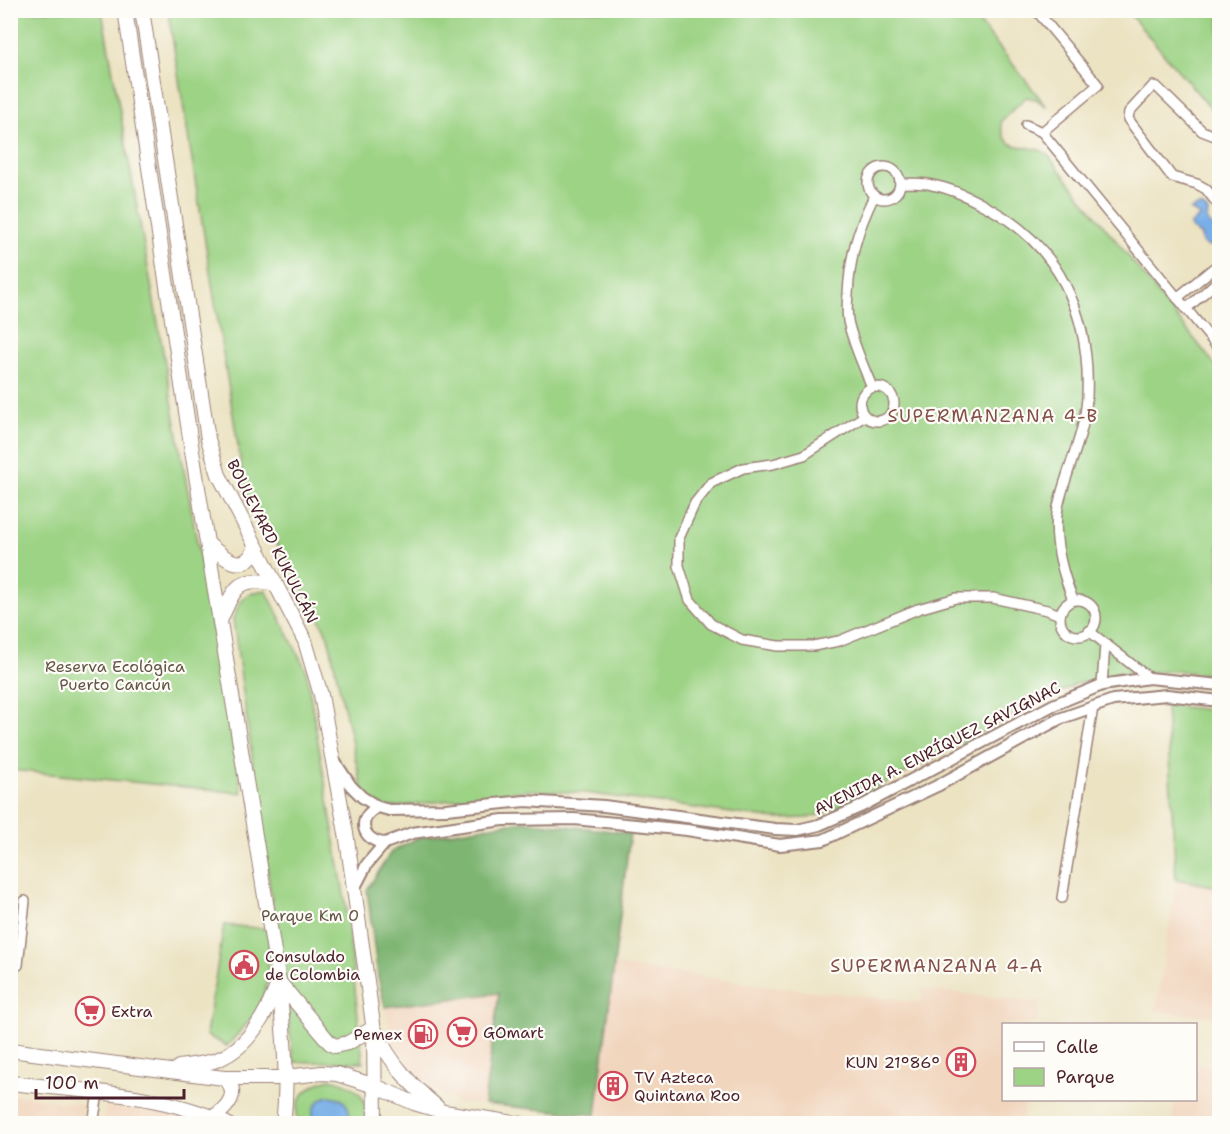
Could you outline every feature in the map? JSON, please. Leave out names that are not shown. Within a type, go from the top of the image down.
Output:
[{"type":"main road","points":[[125,10],[279,982],[286,1077],[283,1123]]},
{"type":"main road","name":"BOULEVARD KUKULCÁN","points":[[142,10],[208,439],[219,475],[305,641],[321,695],[354,890],[373,1026],[375,1117]]},
{"type":"main road","points":[[208,544],[230,562],[238,563],[253,554],[256,547]]},
{"type":"main road","points":[[220,621],[235,590],[242,584],[254,579],[275,584]]},
{"type":"main road","points":[[279,982],[315,1026],[335,1046],[348,1043],[373,1026],[381,1043],[406,1078],[444,1112]]},
{"type":"main road","points":[[169,1069],[211,1062],[232,1052],[258,1025],[279,982]]},
{"type":"main road","points":[[10,1050],[224,1078],[337,1074],[444,1112],[521,1124]]},
{"type":"main road","points":[[285,1103],[291,1092],[313,1074]]},
{"type":"main road","points":[[211,1120],[231,1102],[231,1086],[224,1078]]},
{"type":"main road","points":[[351,1078],[365,1093],[375,1117]]},
{"type":"main road","points":[[10,1083],[164,1103],[193,1110],[211,1120],[227,1124]]},
{"type":"street","points":[[1036,10],[1098,85],[1042,132]]},
{"type":"street","points":[[1220,138],[1202,130],[1157,87],[1153,86],[1129,112],[1128,119],[1172,177],[1206,189],[1220,207]]},
{"type":"street","points":[[1026,125],[1042,132],[1220,350]]},
{"type":"street","points":[[885,166],[893,169],[900,183],[898,192],[891,198],[882,200],[868,190],[867,181],[870,173],[876,168],[885,166]]},
{"type":"street","points":[[900,183],[931,184],[967,196],[1005,216],[1033,238],[1054,263],[1073,301],[1082,335],[1087,371],[1087,398],[1080,438],[1058,509],[1061,568],[1073,600]]},
{"type":"street","points":[[872,387],[856,348],[848,320],[848,299],[849,265],[863,219],[874,196]]},
{"type":"street","points":[[1177,297],[1220,262]]},
{"type":"street","points":[[1186,309],[1220,279]]},
{"type":"street","points":[[872,387],[889,391],[894,401],[894,409],[889,417],[881,422],[871,422],[863,417],[860,408],[859,399],[872,387]]},
{"type":"street","points":[[863,417],[804,455],[773,464],[743,468],[711,483],[695,503],[679,538],[679,566],[690,600],[711,624],[742,640],[778,646],[813,646],[839,641],[918,609],[956,598],[993,598],[1060,615]]},
{"type":"street","points":[[1073,600],[1084,601],[1094,609],[1095,623],[1089,631],[1078,636],[1062,627],[1060,615],[1066,604],[1073,600]]},
{"type":"street","points":[[1089,631],[1149,678]]},
{"type":"street","points":[[1102,685],[1105,645]]},
{"type":"street","name":"AVENIDA A. ENRÍQUEZ SAVIGNAC","points":[[378,807],[389,810],[447,809],[525,801],[604,806],[797,830],[819,825],[860,807],[1053,705],[1102,685],[1149,678],[1220,685]]},
{"type":"street","name":"AVENIDA A. ENRÍQUEZ SAVIGNAC","points":[[354,890],[367,864],[386,843],[412,833],[503,820],[574,819],[687,830],[780,844],[822,840],[937,786],[1059,719],[1113,700],[1167,695],[1220,701]]},
{"type":"street","points":[[1062,898],[1093,707]]},
{"type":"street","points":[[332,756],[351,786],[378,807]]},
{"type":"street","points":[[378,807],[366,816],[365,832],[377,842],[386,843]]},
{"type":"street","points":[[10,965],[18,965],[25,901]]},
{"type":"street","points":[[93,1124],[98,1093]]},
{"type":"shaded area","points":[[1176,879],[1219,887],[1219,1018],[1156,1011]]},
{"type":"shaded area","points":[[614,965],[795,989],[921,1002],[923,989],[1040,1003],[1036,1023],[1002,1023],[1002,1101],[1026,1101],[1022,1123],[616,1124],[595,1121]]},
{"type":"shaded area","points":[[499,993],[484,1104],[458,1103],[435,1091],[412,1072],[399,1054],[391,1036],[385,1007]]},
{"type":"shaded area","points":[[1197,1064],[1219,1067],[1219,1123],[1172,1123],[1175,1101],[1197,1101]]},
{"type":"shaded area","points":[[11,1094],[83,1105],[81,1123],[11,1123]]},
{"type":"shaded area","points":[[105,1107],[153,1112],[193,1120],[197,1123],[103,1123]]},
{"type":"green space","name":"Reserva Ecológica Puerto Cancún","points":[[11,11],[102,11],[242,793],[11,770]]},
{"type":"green space","points":[[168,11],[970,11],[1047,107],[1036,99],[1026,97],[1001,121],[1002,132],[1006,140],[1011,144],[1033,148],[1047,154],[1219,370],[1219,676],[1180,671],[1119,673],[1076,684],[838,808],[808,818],[776,819],[585,793],[528,790],[388,808],[364,797],[328,636],[287,558],[247,502]]},
{"type":"green space","points":[[1127,11],[1219,11],[1219,118]]},
{"type":"green space","name":"Parque Km 0","points":[[266,590],[306,670],[346,907],[363,1062],[294,1062],[233,619],[244,598],[252,593]]},
{"type":"green space","points":[[1166,705],[1219,711],[1219,887],[1176,879]]},
{"type":"green space","points":[[523,821],[630,833],[596,1115],[484,1104],[499,993],[385,1007],[378,977],[367,890],[391,852],[417,838]]},
{"type":"green space","points":[[224,925],[269,929],[268,982],[257,1012],[227,1046],[206,1035]]},
{"type":"green space","points":[[330,1079],[353,1088],[363,1099],[365,1123],[298,1123],[297,1107],[304,1094],[315,1085]]},
{"type":"water","points":[[1200,206],[1208,212],[1207,220],[1211,225],[1219,229],[1219,244],[1206,246],[1201,236],[1191,228],[1190,225],[1200,216],[1190,210]]},
{"type":"water","points":[[329,1096],[343,1101],[346,1105],[349,1113],[348,1123],[314,1123],[315,1106],[320,1100]]},
{"type":"place","name":"Consulado de Colombia","points":[[244,965]]},
{"type":"place","name":"Extra","points":[[90,1011]]},
{"type":"place","name":"GOmart","points":[[462,1032]]},
{"type":"place","name":"Pemex","points":[[423,1034]]},
{"type":"place","name":"KUN 21º86º","points":[[961,1062]]},
{"type":"place","name":"TV Azteca Quintana Roo","points":[[613,1086]]},
{"type":"district","name":"SUPERMANZANA 4-B","points":[[993,416]]},
{"type":"district","name":"SUPERMANZANA 4-A","points":[[937,966]]}]
